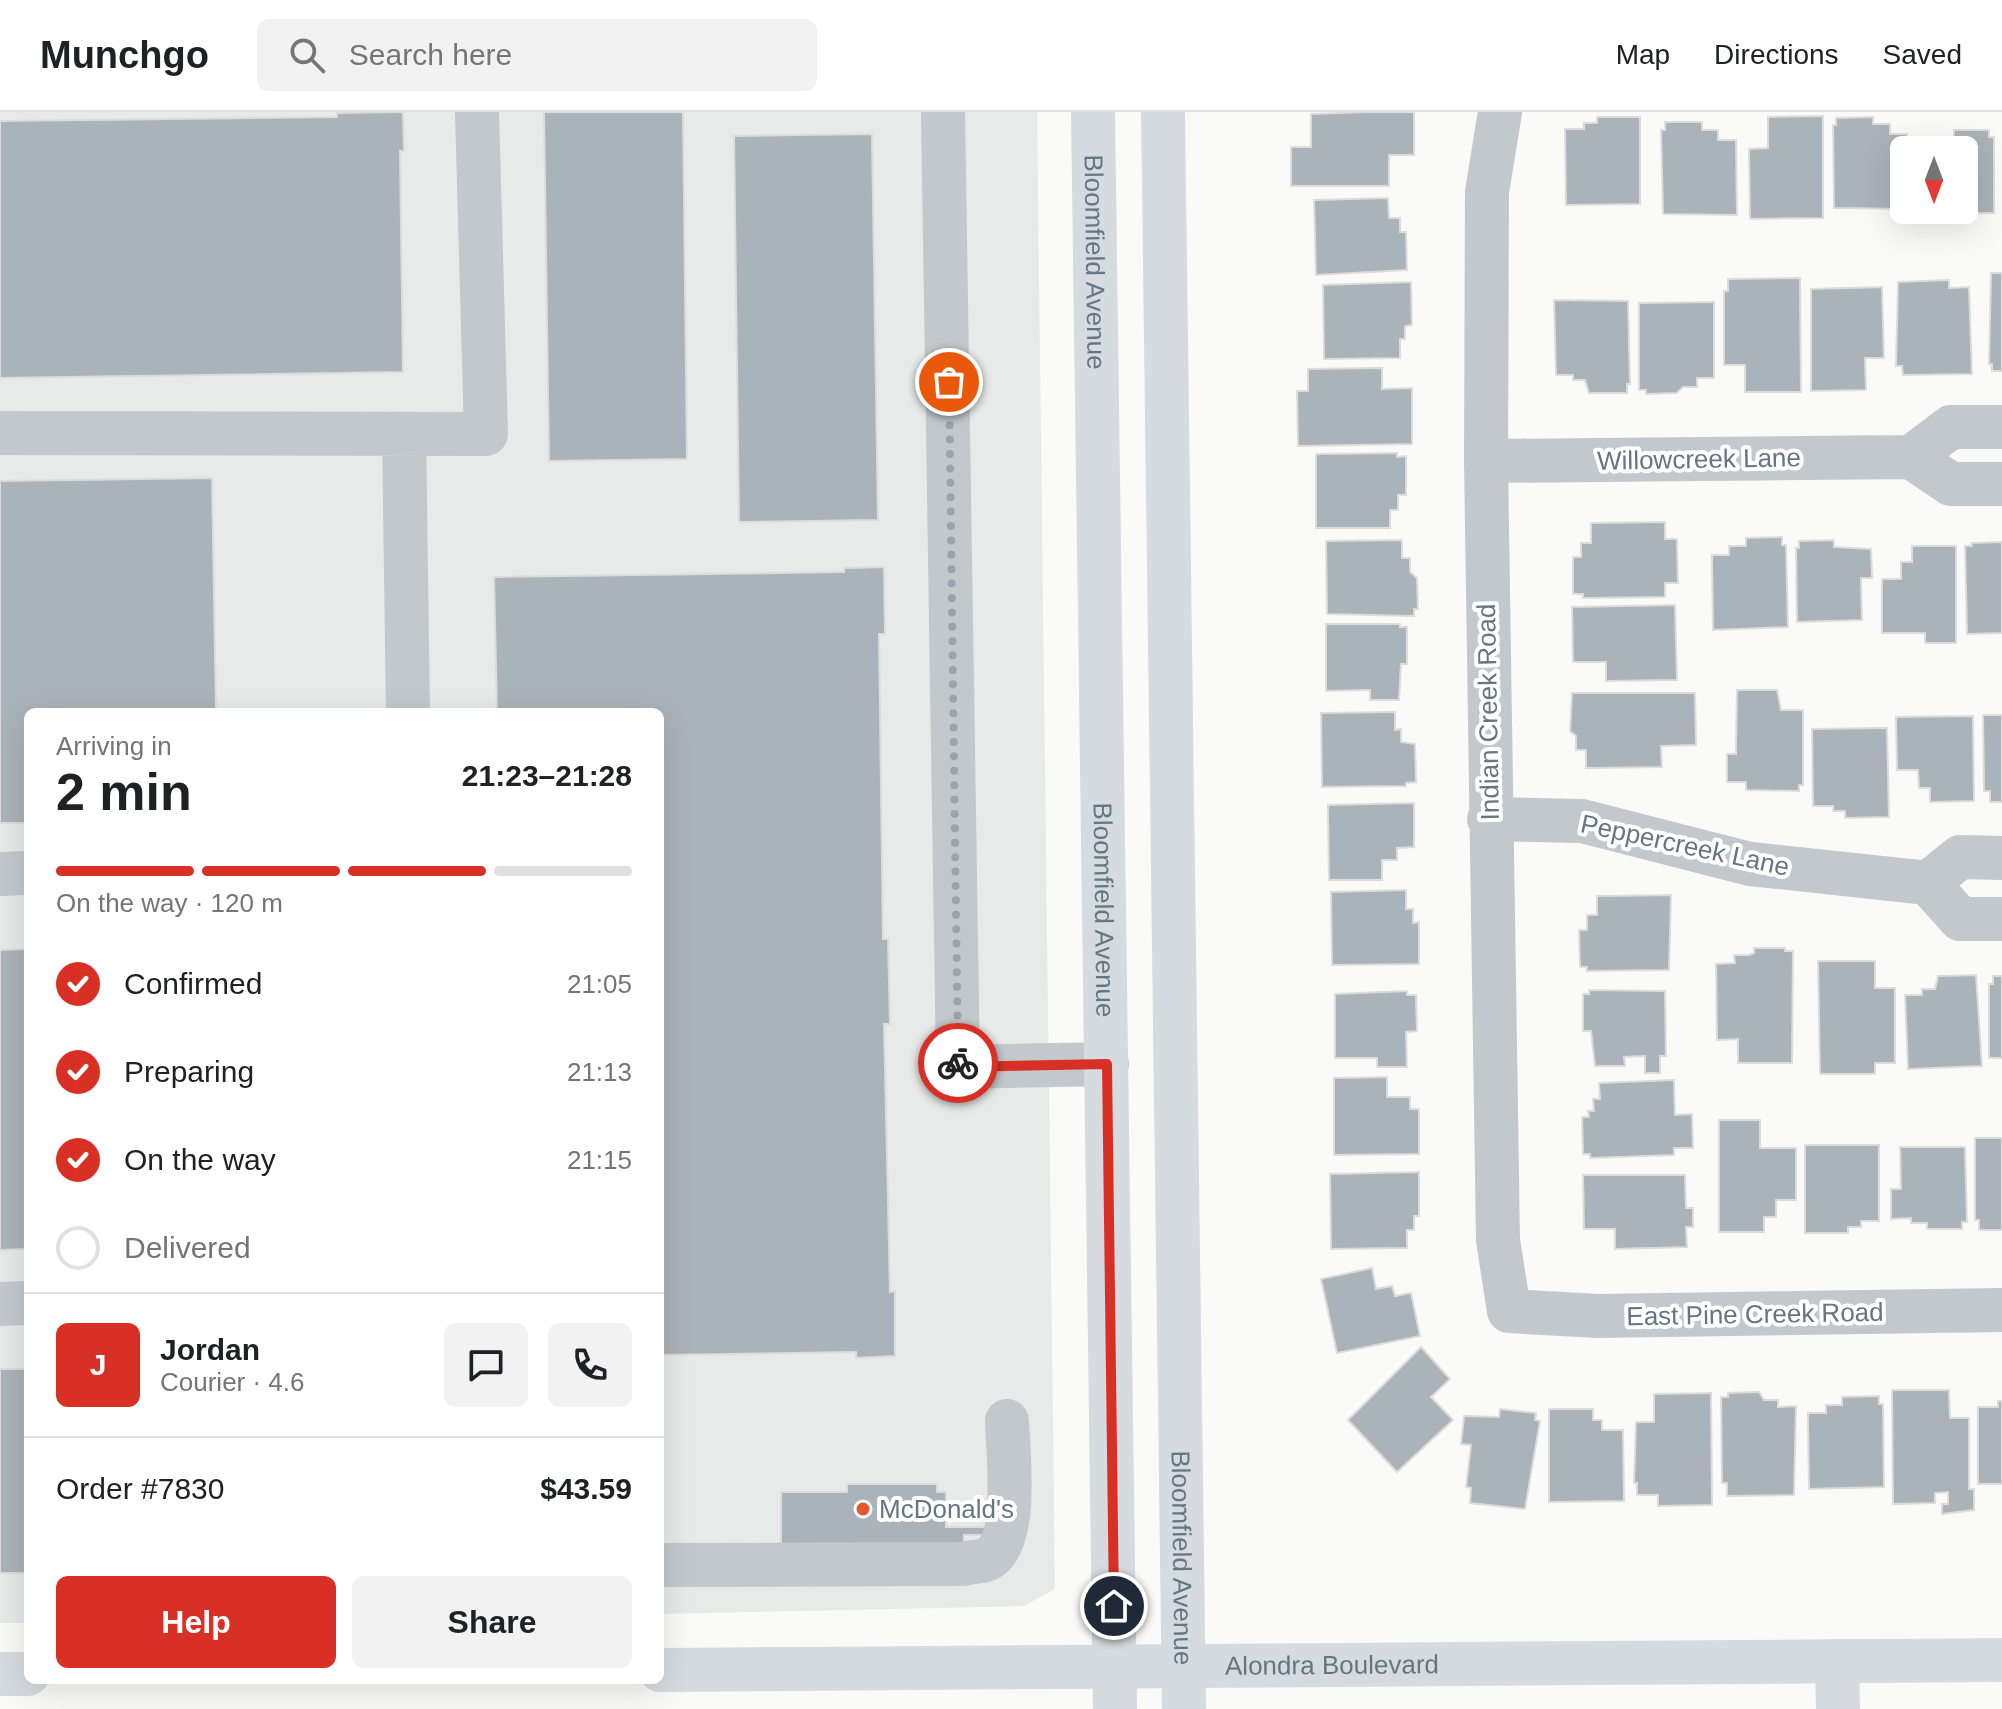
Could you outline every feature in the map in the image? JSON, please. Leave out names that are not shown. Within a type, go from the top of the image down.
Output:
[{"type":"main road","name":"Bloomfield Avenue","points":[[1093,112],[1114,1688]]},
{"type":"main road","name":"Bloomfield Avenue","points":[[1163,112],[1184,1688]]},
{"type":"main road","name":"Alondra Boulevard","points":[[664,1670],[1114,1688],[1184,1688],[1837,1661],[2002,1660]]},
{"type":"main road","points":[[1837,1661],[1838,1709]]},
{"type":"main road","points":[[0,1674],[24,1674]]},
{"type":"street","points":[[0,433],[486,434],[477,112]]},
{"type":"street","points":[[943,112],[958,1067],[1107,1064]]},
{"type":"street","name":"Indian Creek Road","points":[[1500,112],[1487,192],[1486,461],[1489,819],[1498,1240],[1509,1311]]},
{"type":"street","points":[[2002,427],[1951,427],[1911,457],[1951,484],[2002,484]]},
{"type":"street","points":[[404,434],[408,708]]},
{"type":"street","name":"Willowcreek Lane","points":[[1486,461],[1911,457]]},
{"type":"street","name":"Peppercreek Lane","points":[[1489,819],[1582,821],[1750,864],[1928,883]]},
{"type":"street","points":[[2002,858],[1960,857],[1928,883],[1960,919],[2002,919]]},
{"type":"street","points":[[0,874],[24,873]]},
{"type":"street","points":[[0,1304],[24,1303]]},
{"type":"street","name":"East Pine Creek Road","points":[[1509,1311],[1598,1316],[2002,1310]]},
{"type":"street","points":[[670,1557],[963,1564],[988,1559],[1004,1541],[1009,1509],[1007,1421]]},
{"type":"shaded area","points":[[0,112],[1037,112],[1055,1589],[1024,1606],[664,1614],[664,708],[24,708],[24,1623],[0,1623]]},
{"type":"building","points":[[403,112],[404,151],[400,151],[403,372],[0,378],[0,121],[337,117],[337,113]]},
{"type":"building","points":[[544,112],[683,112],[687,459],[549,461]]},
{"type":"building","points":[[1414,112],[1414,155],[1389,155],[1389,186],[1291,186],[1291,147],[1311,147],[1311,114]]},
{"type":"building","points":[[1823,116],[1823,218],[1750,219],[1749,149],[1768,148],[1768,117]]},
{"type":"building","points":[[1597,117],[1640,117],[1640,204],[1566,205],[1565,129],[1584,129],[1584,123],[1597,123]]},
{"type":"building","points":[[1873,117],[1873,124],[1890,124],[1890,134],[1907,134],[1890,136],[1890,209],[1834,208],[1833,125],[1836,125],[1836,118]]},
{"type":"building","points":[[1665,122],[1702,122],[1702,130],[1718,130],[1718,140],[1736,140],[1737,215],[1663,214],[1661,130],[1665,130]]},
{"type":"building","points":[[1954,130],[1989,130],[1989,137],[1994,137],[1994,213],[1978,213],[1978,136],[1954,136]]},
{"type":"building","points":[[872,134],[878,520],[739,522],[734,136]]},
{"type":"building","points":[[1388,198],[1389,218],[1400,218],[1400,232],[1406,232],[1407,270],[1316,275],[1314,200]]},
{"type":"building","points":[[1991,273],[2002,273],[2002,371],[1992,371],[1992,364],[1989,364]]},
{"type":"building","points":[[1800,278],[1801,392],[1745,392],[1745,365],[1724,365],[1724,291],[1728,291],[1728,279]]},
{"type":"building","points":[[1949,280],[1949,288],[1969,287],[1972,374],[1903,375],[1902,366],[1896,366],[1898,282]]},
{"type":"building","points":[[1411,282],[1412,325],[1405,326],[1405,339],[1400,339],[1400,358],[1324,359],[1323,285]]},
{"type":"building","points":[[1882,287],[1884,358],[1865,358],[1866,390],[1811,391],[1811,289]]},
{"type":"building","points":[[1554,300],[1628,301],[1630,384],[1627,384],[1627,393],[1589,393],[1585,380],[1573,380],[1573,375],[1556,375]]},
{"type":"building","points":[[1714,302],[1714,378],[1697,378],[1697,387],[1683,387],[1677,393],[1646,394],[1646,390],[1639,390],[1639,303]]},
{"type":"building","points":[[1382,368],[1382,389],[1412,388],[1412,444],[1298,446],[1297,391],[1308,391],[1308,369]]},
{"type":"building","points":[[1397,453],[1397,457],[1406,456],[1406,495],[1398,495],[1398,510],[1390,510],[1390,528],[1316,528],[1316,454]]},
{"type":"building","points":[[212,478],[216,708],[24,708],[24,823],[0,823],[0,481]]},
{"type":"building","points":[[1665,522],[1665,539],[1677,539],[1678,583],[1665,583],[1665,597],[1583,598],[1583,594],[1573,594],[1573,557],[1581,557],[1581,543],[1591,543],[1591,523]]},
{"type":"building","points":[[1782,537],[1782,545],[1786,545],[1788,627],[1713,630],[1712,555],[1729,555],[1729,546],[1746,546],[1746,538]]},
{"type":"building","points":[[1402,540],[1402,558],[1410,558],[1410,572],[1417,578],[1418,609],[1414,609],[1414,616],[1327,614],[1326,541]]},
{"type":"building","points":[[1834,540],[1834,547],[1871,549],[1872,578],[1861,578],[1862,620],[1797,622],[1796,548],[1799,548],[1799,541]]},
{"type":"building","points":[[2002,542],[2002,633],[1967,634],[1965,546]]},
{"type":"building","points":[[1912,546],[1956,546],[1956,643],[1925,643],[1925,633],[1882,633],[1882,579],[1901,579],[1901,562],[1912,562]]},
{"type":"building","points":[[884,567],[885,634],[879,634],[883,939],[888,939],[890,1024],[884,1024],[890,1292],[895,1291],[895,1356],[856,1358],[856,1352],[664,1355],[664,708],[497,708],[494,577],[844,572],[844,568]]},
{"type":"building","points":[[1675,605],[1677,680],[1606,681],[1606,662],[1573,662],[1572,607]]},
{"type":"building","points":[[1326,624],[1400,624],[1400,627],[1407,627],[1407,664],[1401,664],[1399,700],[1370,700],[1370,690],[1326,691]]},
{"type":"building","points":[[1737,690],[1777,690],[1781,710],[1803,710],[1803,785],[1799,785],[1799,791],[1746,790],[1746,782],[1727,782],[1727,754],[1736,754]]},
{"type":"building","points":[[1572,693],[1695,693],[1696,745],[1661,746],[1662,767],[1586,768],[1586,750],[1576,750],[1576,736],[1570,731]]},
{"type":"building","points":[[1395,712],[1395,730],[1401,729],[1401,742],[1415,744],[1416,782],[1406,783],[1406,786],[1322,787],[1321,713]]},
{"type":"building","points":[[1983,715],[2002,715],[2002,802],[1990,802],[1990,791],[1984,791]]},
{"type":"building","points":[[1973,716],[1974,801],[1930,802],[1930,788],[1919,788],[1918,770],[1897,770],[1896,717]]},
{"type":"building","points":[[1887,728],[1889,817],[1845,818],[1845,811],[1833,811],[1833,806],[1813,806],[1812,729]]},
{"type":"building","points":[[1414,803],[1414,847],[1397,848],[1397,860],[1382,860],[1382,880],[1329,880],[1328,805]]},
{"type":"building","points":[[1406,890],[1406,909],[1413,909],[1413,923],[1419,922],[1419,964],[1332,965],[1331,892]]},
{"type":"building","points":[[1671,895],[1669,970],[1587,971],[1587,967],[1580,967],[1579,930],[1587,930],[1587,915],[1597,915],[1597,896]]},
{"type":"building","points":[[1754,948],[1793,951],[1792,1063],[1738,1063],[1738,1039],[1717,1040],[1716,964],[1735,963],[1734,955],[1749,955],[1754,953]]},
{"type":"building","points":[[24,949],[24,1249],[0,1250],[0,950]]},
{"type":"building","points":[[1818,961],[1875,961],[1875,988],[1895,988],[1895,1063],[1875,1063],[1875,1074],[1820,1074]]},
{"type":"building","points":[[1976,975],[1982,1066],[1908,1069],[1905,995],[1922,995],[1922,989],[1935,989],[1938,976]]},
{"type":"building","points":[[1993,976],[2002,976],[2002,1058],[1989,1058],[1989,984],[1993,984]]},
{"type":"building","points":[[1589,990],[1665,991],[1666,1056],[1660,1056],[1660,1073],[1645,1073],[1645,1056],[1624,1057],[1625,1066],[1595,1066],[1591,1031],[1583,1031],[1583,994],[1589,994]]},
{"type":"building","points":[[1407,991],[1407,995],[1416,995],[1417,1031],[1406,1032],[1407,1067],[1377,1067],[1377,1058],[1335,1058],[1335,994]]},
{"type":"building","points":[[1387,1077],[1387,1097],[1410,1097],[1410,1109],[1419,1109],[1419,1154],[1334,1155],[1334,1078]]},
{"type":"building","points":[[1674,1080],[1675,1115],[1692,1114],[1693,1148],[1674,1148],[1674,1155],[1590,1158],[1590,1154],[1583,1154],[1582,1117],[1589,1117],[1588,1111],[1594,1111],[1593,1099],[1600,1099],[1599,1083]]},
{"type":"building","points":[[1719,1120],[1760,1120],[1760,1148],[1796,1148],[1796,1200],[1776,1200],[1776,1217],[1764,1217],[1764,1232],[1719,1232]]},
{"type":"building","points":[[1975,1138],[2002,1138],[2002,1230],[1979,1230],[1979,1220],[1975,1220]]},
{"type":"building","points":[[1805,1145],[1879,1145],[1879,1221],[1861,1221],[1861,1227],[1848,1227],[1848,1233],[1805,1233]]},
{"type":"building","points":[[1900,1147],[1965,1147],[1967,1222],[1962,1222],[1962,1229],[1927,1229],[1927,1223],[1911,1223],[1911,1218],[1891,1219],[1891,1189],[1901,1189]]},
{"type":"building","points":[[1419,1172],[1419,1216],[1414,1216],[1414,1230],[1407,1230],[1407,1248],[1331,1249],[1330,1174]]},
{"type":"building","points":[[1583,1175],[1685,1175],[1686,1208],[1693,1208],[1693,1227],[1686,1227],[1687,1247],[1615,1249],[1615,1229],[1584,1229]]},
{"type":"building","points":[[1372,1268],[1376,1289],[1392,1286],[1395,1296],[1411,1293],[1420,1336],[1337,1353],[1321,1279]]},
{"type":"building","points":[[1421,1347],[1450,1379],[1431,1397],[1453,1420],[1397,1472],[1348,1420]]},
{"type":"building","points":[[0,1369],[24,1369],[24,1573],[0,1573]]},
{"type":"building","points":[[1892,1390],[1949,1390],[1950,1418],[1969,1418],[1969,1489],[1974,1489],[1974,1510],[1942,1514],[1942,1504],[1948,1504],[1948,1492],[1935,1493],[1935,1503],[1893,1504]]},
{"type":"building","points":[[1759,1392],[1764,1400],[1778,1400],[1778,1407],[1796,1406],[1794,1495],[1727,1496],[1727,1483],[1722,1483],[1721,1397],[1728,1397],[1728,1393]]},
{"type":"building","points":[[1711,1393],[1712,1505],[1658,1506],[1658,1495],[1637,1495],[1637,1483],[1634,1483],[1636,1422],[1654,1422],[1654,1394]]},
{"type":"building","points":[[1879,1396],[1879,1404],[1883,1404],[1884,1487],[1809,1489],[1808,1413],[1826,1413],[1826,1405],[1842,1405],[1842,1397]]},
{"type":"building","points":[[1998,1401],[2002,1401],[2002,1484],[1978,1484],[1978,1407],[1998,1407]]},
{"type":"building","points":[[1500,1409],[1536,1413],[1535,1420],[1540,1421],[1525,1509],[1470,1503],[1471,1488],[1466,1487],[1471,1445],[1461,1444],[1464,1416],[1499,1417]]},
{"type":"building","points":[[1549,1409],[1593,1409],[1593,1420],[1602,1420],[1602,1430],[1623,1430],[1624,1501],[1549,1502]]},
{"type":"building","name":"McDonald's","points":[[847,1484],[937,1484],[937,1492],[946,1492],[946,1527],[991,1527],[985,1535],[964,1535],[964,1547],[781,1559],[781,1492],[847,1492]]},
{"type":"way so far","points":[[949,382],[958,1063]]},
{"type":"place","name":"McDonald's","points":[[863,1509]]},
{"type":"route","points":[[958,1063],[958,1067],[1107,1064],[1114,1606]]}]
